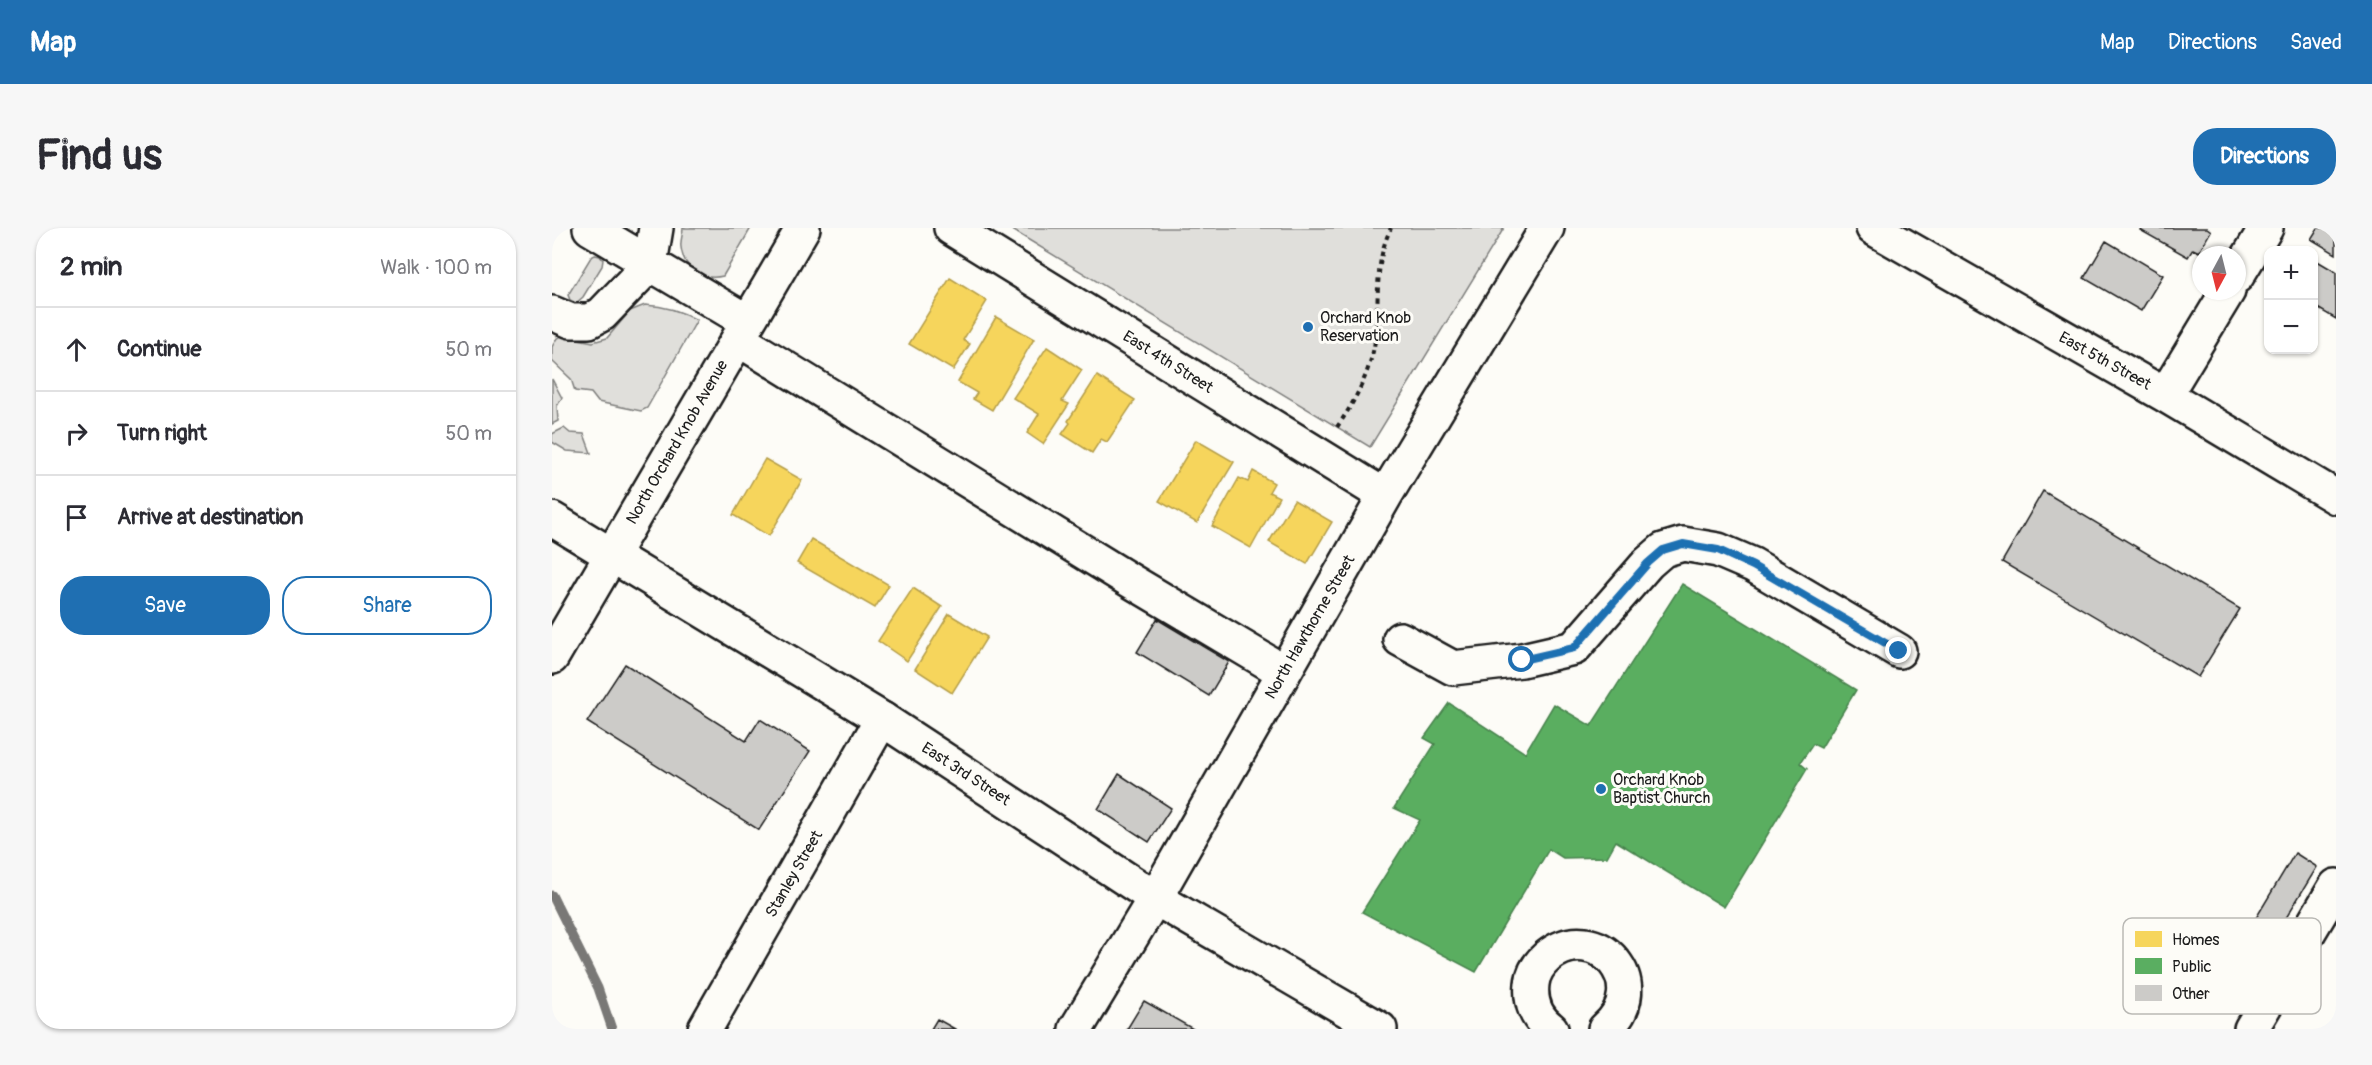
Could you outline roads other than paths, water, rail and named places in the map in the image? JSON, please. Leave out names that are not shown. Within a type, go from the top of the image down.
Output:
[{"type":"street","points":[[590,228],[650,264],[743,330],[1121,575],[1284,672]]},
{"type":"street","points":[[552,313],[571,321],[589,321],[602,314],[650,264],[656,228]]},
{"type":"street","name":"North Orchard Knob Avenue","points":[[552,657],[803,228]]},
{"type":"street","name":"East 4th Street","points":[[951,228],[1385,496]]},
{"type":"street","name":"North Hawthorne Street","points":[[1076,1029],[1155,898],[1385,496],[1547,228]]},
{"type":"street","name":"East 5th Street","points":[[1873,228],[2165,395],[2336,497]]},
{"type":"street","points":[[2246,261],[2266,228]]},
{"type":"street","points":[[2165,395],[2223,300]]},
{"type":"street","name":"East 3rd Street","points":[[552,519],[882,719],[1155,898],[1380,1029]]},
{"type":"street","points":[[1400,639],[1453,668],[1522,660],[1574,648],[1648,563],[1663,550],[1683,544],[1718,550],[1753,566],[1899,651]]},
{"type":"street","name":"Stanley Street","points":[[705,1029],[882,719]]},
{"type":"street","points":[[2317,918],[2336,886]]},
{"type":"street","points":[[1549,1029],[1537,1014],[1531,996],[1533,977],[1541,961],[1556,950],[1574,944],[1592,946],[1608,954],[1620,969],[1625,986],[1624,1005],[1615,1021],[1605,1029]]},
{"type":"street","points":[[2251,1029],[2260,1014]]},
{"type":"waterway","points":[[552,895],[598,988],[612,1029]]},
{"type":"place","name":"Orchard Knob Reservation","points":[[1308,327]]},
{"type":"place","name":"Orchard Knob Baptist Church","points":[[1601,789]]}]
